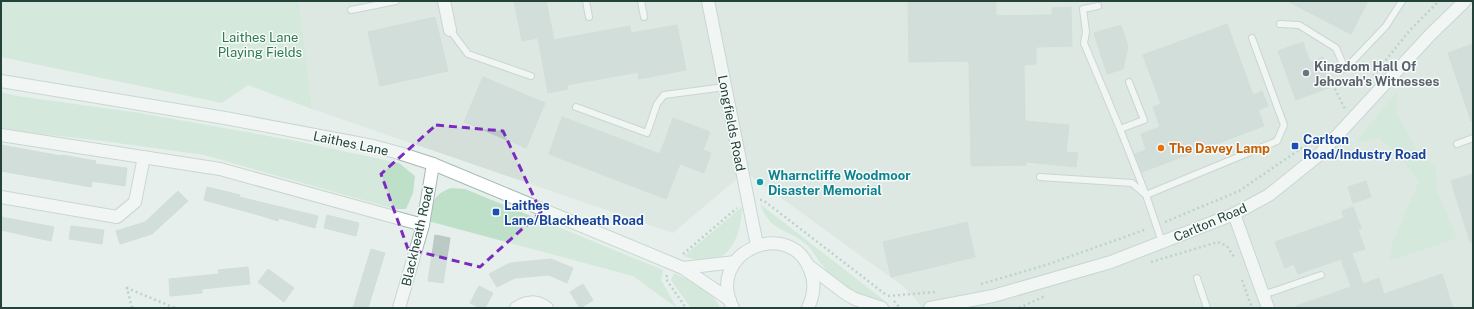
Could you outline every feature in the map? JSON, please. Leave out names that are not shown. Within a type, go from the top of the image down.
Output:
[{"type":"main road","points":[[444,1],[450,30]]},
{"type":"main road","name":"Longfields Road","points":[[708,1],[757,245]]},
{"type":"main road","name":"Carlton Road","points":[[930,308],[946,307],[993,296],[1103,264],[1234,214],[1269,194],[1291,179],[1320,154],[1458,3]]},
{"type":"main road","name":"Laithes Lane","points":[[1,81],[225,118],[373,146],[433,164],[683,268],[732,306]]},
{"type":"main road","points":[[1,135],[220,169],[423,225]]},
{"type":"main road","points":[[1,197],[117,217],[135,202],[144,157]]},
{"type":"main road","name":"Blackheath Road","points":[[399,308],[423,225],[433,164]]},
{"type":"main road","points":[[1234,214],[1268,308]]},
{"type":"main road","points":[[732,306],[728,280],[735,262],[744,252],[757,245],[769,243],[781,244],[792,249],[802,256],[809,266],[813,277],[814,288],[812,299],[808,308]]},
{"type":"main road","name":"Laithes Lane","points":[[683,268],[735,262]]},
{"type":"main road","points":[[809,266],[846,294],[855,299],[882,308]]},
{"type":"main road","points":[[516,308],[523,303],[532,302],[543,305],[547,308]]},
{"type":"lane","points":[[351,10],[396,1]]},
{"type":"lane","points":[[586,1],[589,16]]},
{"type":"lane","points":[[641,1],[644,17]]},
{"type":"lane","points":[[1280,24],[1299,25],[1336,48],[1345,69],[1386,26],[1402,1]]},
{"type":"lane","points":[[1098,6],[1083,9],[1086,32],[1084,43],[1146,195],[1162,242]]},
{"type":"lane","points":[[450,30],[468,54],[530,76]]},
{"type":"lane","points":[[1146,195],[1277,141],[1284,125],[1252,38]]},
{"type":"lane","points":[[1120,129],[1144,120],[1129,82]]},
{"type":"lane","points":[[576,107],[647,133],[657,104],[664,95],[725,87]]},
{"type":"lane","points":[[1457,144],[1473,138]]},
{"type":"lane","points":[[1040,177],[1132,183],[1146,195]]},
{"type":"lane","points":[[1263,295],[1321,275]]},
{"type":"lane","points":[[1197,278],[1207,308]]},
{"type":"path","points":[[1327,77],[1329,77],[1351,120]]},
{"type":"path","points":[[1150,262],[1218,242],[1227,246],[1236,261]]},
{"type":"path","points":[[1240,274],[1252,308]]},
{"type":"path","points":[[132,308],[128,288],[175,308]]},
{"type":"path","points":[[1019,303],[1046,296],[1019,308]]},
{"type":"highlighted area","points":[[436,125],[503,131],[541,212],[480,267],[408,249],[381,174]]},
{"type":"shaded area","points":[[299,1],[1462,1],[1473,10],[1473,308],[923,308],[904,287],[745,172],[673,233],[312,109]]},
{"type":"green space","name":"Laithes Lane Playing Fields","points":[[1,1],[299,1],[312,109],[248,85],[222,103],[1,57]]},
{"type":"green space","points":[[1,92],[17,96],[140,113],[296,141],[399,163],[415,176],[413,193],[406,209],[395,209],[204,155],[16,131],[1,127]]},
{"type":"green space","points":[[1397,92],[1397,114],[1417,150],[1436,168],[1437,191],[1457,238],[1389,261],[1392,244],[1419,181],[1400,158],[1380,138],[1355,143]]},
{"type":"green space","points":[[451,188],[465,189],[663,270],[661,280],[677,308],[633,276],[428,221],[434,200],[440,194]]},
{"type":"green space","points":[[760,204],[885,301],[850,290],[835,280],[806,244],[774,225],[769,220]]},
{"type":"green space","points":[[742,207],[742,216],[737,235],[728,251],[721,257],[702,261],[684,256]]},
{"type":"green space","points":[[674,273],[707,291],[720,308],[691,308],[671,280]]},
{"type":"building","points":[[514,1],[546,1],[554,40],[630,26],[631,33],[677,25],[686,70],[639,79],[638,72],[567,85],[568,89],[548,93],[538,38],[522,41]]},
{"type":"building","points":[[908,1],[996,1],[996,16],[1052,15],[1052,8],[1071,7],[1072,46],[1036,47],[1036,64],[1024,65],[1025,121],[1069,125],[1066,152],[1078,153],[1076,167],[1026,162],[1026,165],[971,166],[969,61],[909,62]]},
{"type":"building","points":[[1287,1],[1368,1],[1351,34]]},
{"type":"building","points":[[435,17],[448,71],[380,86],[368,32]]},
{"type":"building","points":[[1227,24],[1253,95],[1262,91],[1268,106],[1258,110],[1264,126],[1142,172],[1135,154],[1146,150],[1141,134],[1160,127],[1153,107],[1161,104],[1143,55]]},
{"type":"building","points":[[1121,25],[1128,47],[1123,69],[1107,74],[1094,33]]},
{"type":"building","name":"Kingdom Hall Of Jehovah's Witnesses","points":[[1303,42],[1310,62],[1323,57],[1327,68],[1324,69],[1331,87],[1296,100],[1278,51]]},
{"type":"building","points":[[1473,44],[1473,120],[1471,121],[1448,53]]},
{"type":"building","points":[[483,77],[545,103],[526,148],[464,122]]},
{"type":"building","points":[[562,117],[660,154],[673,118],[710,132],[703,150],[711,153],[704,173],[680,164],[666,199],[549,154]]},
{"type":"building","points":[[1,145],[96,161],[95,164],[127,168],[125,186],[92,181],[91,187],[1,171]]},
{"type":"building","points":[[1473,174],[1473,242],[1470,242],[1451,181]]},
{"type":"building","points":[[1366,181],[1371,197],[1353,203],[1348,187]]},
{"type":"building","points":[[207,187],[240,195],[239,197],[318,216],[315,228],[279,218],[278,221],[204,200]]},
{"type":"building","points":[[178,191],[188,201],[152,234],[120,244],[116,231],[145,222]]},
{"type":"building","points":[[1353,207],[1361,228],[1358,230],[1365,249],[1352,253],[1363,284],[1379,278],[1384,294],[1442,274],[1453,308],[1296,308],[1296,306],[1351,287],[1341,259],[1298,274],[1294,264],[1285,268],[1275,242],[1344,218],[1342,211]]},
{"type":"building","points":[[327,215],[359,223],[356,236],[324,228]]},
{"type":"building","points":[[1,217],[54,227],[51,241],[1,230]]},
{"type":"building","points":[[967,222],[975,257],[891,277],[883,242]]},
{"type":"building","points":[[71,226],[104,230],[102,244],[69,239]]},
{"type":"building","points":[[435,235],[450,238],[443,283],[428,281]]},
{"type":"building","points":[[371,249],[385,253],[368,308],[353,308]]},
{"type":"building","points":[[551,259],[573,268],[567,283],[549,275],[515,278],[497,287],[489,274],[510,263]]},
{"type":"building","points":[[248,267],[250,284],[202,289],[202,293],[170,296],[169,279],[219,274],[218,270]]},
{"type":"building","points":[[268,269],[294,288],[284,302],[258,282]]},
{"type":"building","points":[[583,284],[593,300],[580,308],[570,292]]},
{"type":"building","points":[[479,286],[493,293],[485,308],[480,308],[470,303]]},
{"type":"place","name":"Kingdom Hall Of Jehovah's Witnesses","points":[[1306,73]]},
{"type":"place","name":"Carlton Road/Industry Road","points":[[1295,146]]},
{"type":"place","name":"The Davey Lamp","points":[[1161,148]]},
{"type":"place","name":"Wharncliffe Woodmoor Disaster Memorial","points":[[760,182]]},
{"type":"place","name":"Laithes Lane/Blackheath Road","points":[[496,212]]}]
